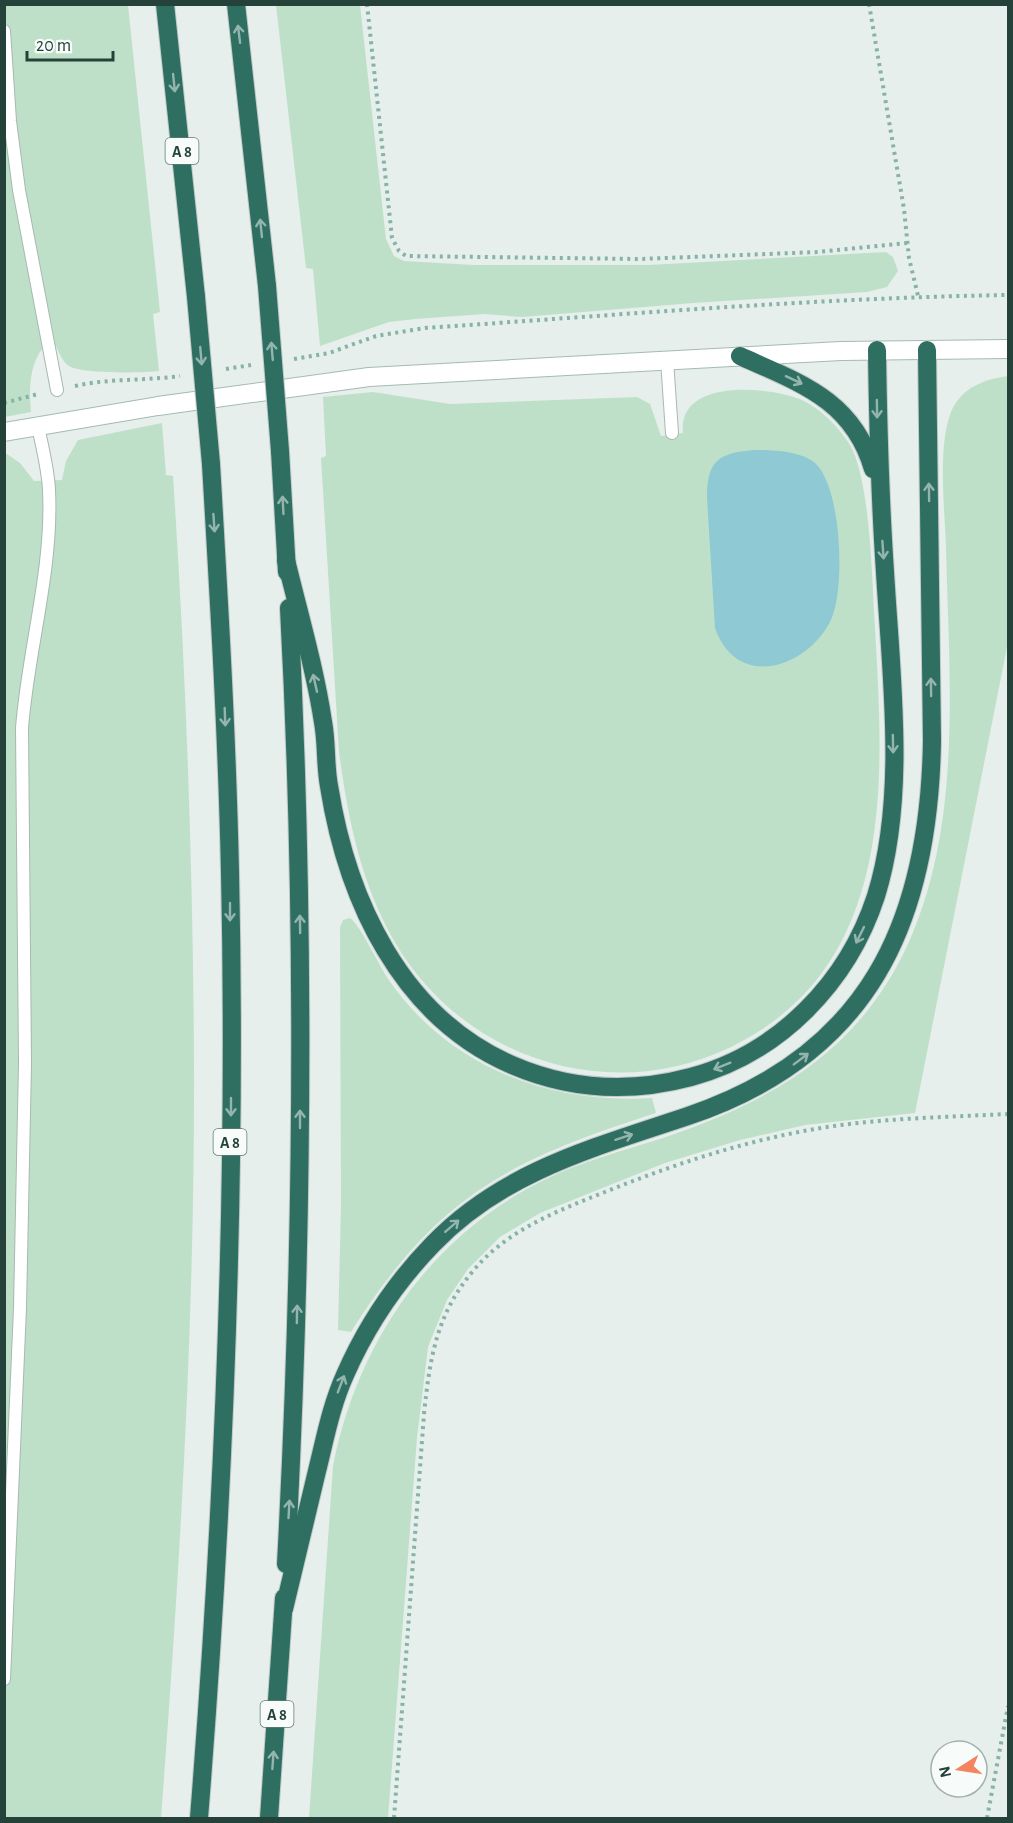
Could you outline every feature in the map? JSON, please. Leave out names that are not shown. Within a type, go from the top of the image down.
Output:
[{"type":"highway","name":"A 8","points":[[165,4],[211,464],[222,654],[230,874],[230,1168],[221,1486],[199,1818]]},
{"type":"highway","name":"A 8","points":[[236,4],[267,286],[280,451],[298,805],[301,1022],[297,1328],[284,1609],[269,1818]]},
{"type":"highway","points":[[286,560],[321,711],[328,782],[341,840],[366,911],[395,967],[436,1015],[489,1054],[555,1080],[590,1086],[636,1087],[688,1077],[720,1067],[749,1054],[786,1029],[828,987],[854,947],[868,919],[885,858],[892,793],[890,666],[879,491],[877,350]]},
{"type":"highway","points":[[284,1609],[330,1417],[344,1376],[388,1298],[435,1242],[474,1208],[542,1167],[727,1101],[776,1077],[833,1031],[854,1009],[880,970],[903,922],[914,887],[924,843],[930,793],[932,741],[927,350]]},
{"type":"highway","points":[[740,356],[807,387],[837,408],[861,436],[879,491]]},
{"type":"main road","points":[[4,432],[347,379],[740,356],[877,350],[1008,349]]},
{"type":"lane","points":[[4,31],[10,121],[19,190],[57,390]]},
{"type":"lane","points":[[667,360],[672,432]]},
{"type":"lane","points":[[4,1679],[20,1297],[25,1063],[22,739],[27,682],[43,580],[49,509],[48,479],[38,426]]},
{"type":"path","points":[[367,4],[392,238],[399,251],[406,256],[640,259],[818,252],[907,243]]},
{"type":"path","points":[[869,4],[904,208],[907,243],[918,296]]},
{"type":"path","points":[[289,359],[329,353],[376,336],[425,328],[766,303],[918,296],[1008,295]]},
{"type":"path","points":[[222,369],[256,364]]},
{"type":"path","points":[[4,403],[112,380],[149,380],[189,374]]},
{"type":"path","points":[[394,1818],[424,1414],[431,1358],[442,1320],[471,1273],[505,1240],[561,1210],[705,1156],[770,1138],[829,1127],[1008,1114]]},
{"type":"path","points":[[987,1818],[1008,1706]]},
{"type":"green space","points":[[5,5],[128,5],[160,312],[153,314],[159,371],[112,372],[76,369],[65,362],[56,346],[42,349],[32,371],[31,412],[5,417]]},
{"type":"green space","points":[[276,5],[360,5],[386,239],[394,256],[404,261],[474,265],[648,265],[886,252],[893,257],[898,271],[887,287],[867,292],[522,317],[484,314],[415,319],[389,322],[320,346],[313,269],[306,268]]},
{"type":"green space","points":[[1008,376],[1008,642],[915,1113],[805,1125],[740,1140],[665,1163],[540,1213],[500,1237],[468,1269],[447,1300],[428,1347],[417,1438],[388,1818],[309,1818],[333,1466],[344,1421],[360,1378],[380,1337],[404,1299],[433,1264],[465,1232],[502,1204],[542,1181],[586,1162],[702,1124],[775,1089],[807,1068],[837,1044],[864,1015],[888,982],[908,944],[926,897],[938,849],[949,749],[950,699],[943,479],[944,443],[951,412],[961,397],[982,382]]},
{"type":"green space","points":[[748,390],[769,392],[802,400],[816,408],[835,425],[850,445],[861,479],[868,525],[877,672],[880,735],[878,797],[870,858],[854,914],[827,966],[787,1011],[731,1047],[682,1065],[632,1072],[583,1070],[535,1058],[490,1037],[450,1008],[415,972],[387,928],[369,886],[356,842],[339,752],[321,458],[326,456],[323,397],[373,392],[450,404],[637,397],[650,404],[661,436],[683,433],[685,415],[694,403],[709,395]]},
{"type":"green space","points":[[162,423],[166,475],[173,476],[182,622],[192,916],[194,1157],[185,1441],[161,1818],[5,1818],[4,452],[20,463],[34,481],[62,480],[66,461],[78,440]]},
{"type":"green space","points":[[350,918],[391,983],[415,1013],[443,1038],[474,1059],[506,1075],[541,1087],[577,1095],[615,1099],[652,1098],[656,1113],[558,1148],[517,1168],[480,1190],[446,1216],[414,1247],[351,1332],[338,1330],[341,1205],[340,927],[343,920]]},
{"type":"water","points":[[754,450],[794,454],[815,463],[824,475],[831,494],[839,540],[838,588],[830,622],[819,638],[805,651],[788,661],[771,666],[754,666],[739,660],[725,647],[715,628],[707,498],[709,475],[712,467],[723,457]]}]
